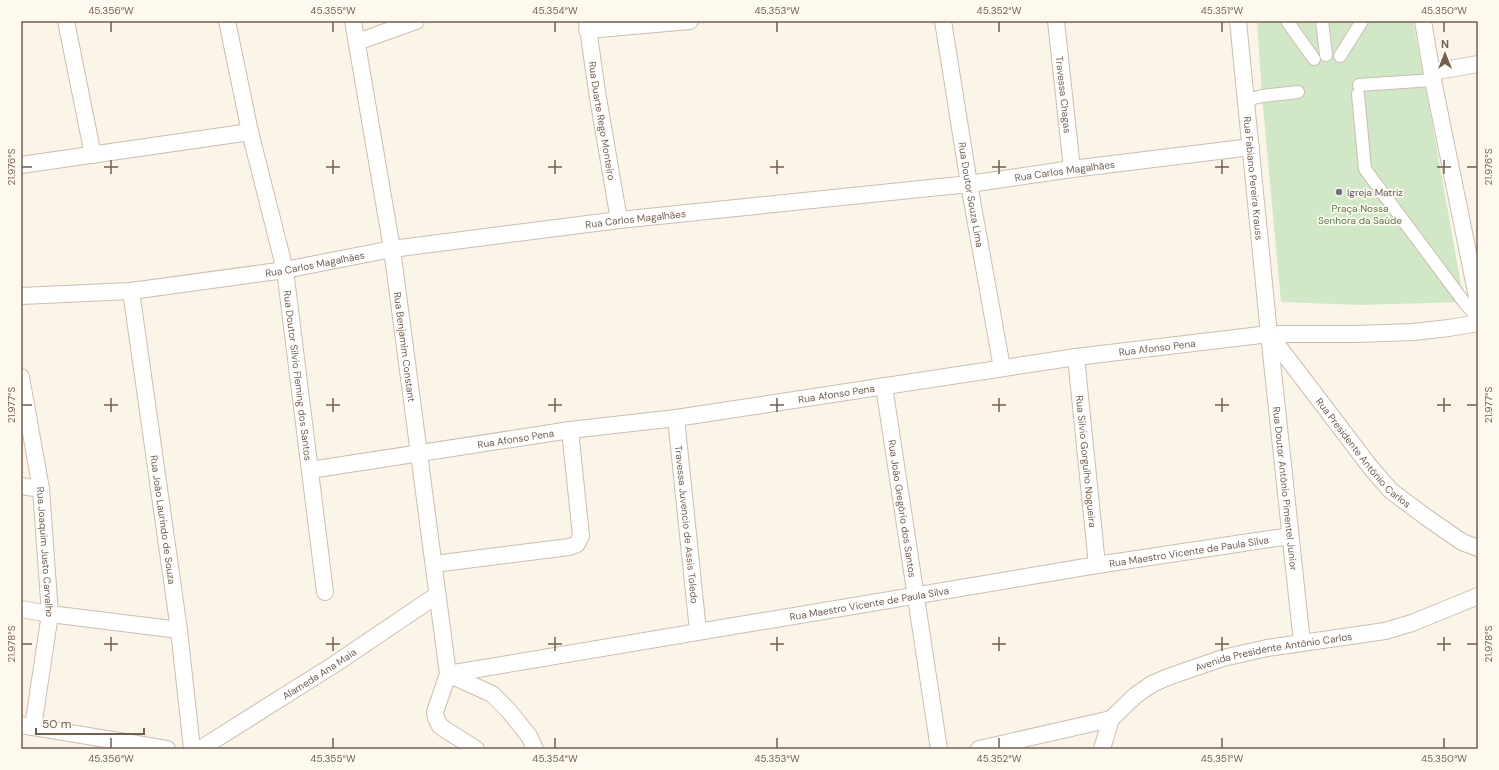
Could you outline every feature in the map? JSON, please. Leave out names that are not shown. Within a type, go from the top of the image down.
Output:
[{"type":"street","points":[[66,21],[93,155]]},
{"type":"street","name":"Rua Doutor Silvio Fleming dos Santos","points":[[227,21],[250,132],[285,270],[325,592]]},
{"type":"street","name":"Rua Benjamim Constant","points":[[353,21],[392,249],[448,674]]},
{"type":"street","points":[[357,42],[416,21]]},
{"type":"street","points":[[587,26],[690,21]]},
{"type":"street","name":"Rua Doutor Souza Lima","points":[[943,21],[969,184],[1002,368]]},
{"type":"street","name":"Travessa Chagas","points":[[1056,21],[1072,169]]},
{"type":"street","name":"Rua Fabiano Pereira Krauss","points":[[1238,21],[1269,334]]},
{"type":"street","points":[[1287,21],[1314,59]]},
{"type":"street","points":[[1322,21],[1326,55]]},
{"type":"street","points":[[1340,56],[1362,21]]},
{"type":"street","points":[[1423,21],[1478,302]]},
{"type":"street","name":"Rua Duarte Rego Monteiro","points":[[587,26],[619,220]]},
{"type":"street","points":[[1478,64],[1433,76],[1359,89],[1365,169],[1464,302],[1478,318]]},
{"type":"street","points":[[1246,100],[1262,96],[1298,92]]},
{"type":"street","points":[[21,165],[250,132]]},
{"type":"street","name":"Rua Carlos Magalhães","points":[[21,296],[131,291],[285,270],[392,249],[619,220],[969,184],[1072,169],[1251,147]]},
{"type":"street","name":"Rua João Laurindo de Souza","points":[[131,291],[179,630],[192,749]]},
{"type":"street","points":[[1269,334],[1413,332],[1478,323]]},
{"type":"street","name":"Rua Afonso Pena","points":[[310,470],[570,430],[676,418],[1076,357],[1269,334]]},
{"type":"street","name":"Rua Doutor Antônio Pimentel Junior","points":[[1269,334],[1302,643]]},
{"type":"street","name":"Rua Presidente Antônio Carlos","points":[[1269,334],[1371,468],[1391,490],[1462,542],[1478,548]]},
{"type":"street","name":"Rua Silvio Gorgulho Nogueira","points":[[1076,357],[1097,565]]},
{"type":"street","name":"Rua Joaquim Justo Carvalho","points":[[21,377],[41,489],[50,614],[27,726]]},
{"type":"street","name":"Rua João Gregório dos Santos","points":[[884,386],[939,749]]},
{"type":"street","name":"Travessa Juvencio de Assis Toledo","points":[[676,418],[698,631]]},
{"type":"street","points":[[434,564],[569,547],[577,544],[581,536],[570,430]]},
{"type":"street","points":[[21,486],[41,489]]},
{"type":"street","name":"Rua Maestro Vicente de Paula Silva","points":[[448,674],[1097,565],[1290,536]]},
{"type":"street","name":"Alameda Ana Maia","points":[[200,749],[335,664],[437,595]]},
{"type":"street","name":"Avenida Presidente Antônio Carlos","points":[[1102,749],[1111,719],[1136,695],[1152,684],[1168,677],[1222,658],[1267,648],[1385,631],[1419,621],[1478,596]]},
{"type":"street","points":[[21,609],[179,630]]},
{"type":"street","points":[[476,749],[440,726],[436,718],[435,712],[448,674],[492,694],[509,711],[529,736],[534,749]]},
{"type":"street","points":[[979,749],[1111,719]]},
{"type":"street","points":[[27,726],[167,749]]},
{"type":"green space","name":"Praça Nossa Senhora da Saúde","points":[[1257,21],[1413,21],[1464,302],[1360,305],[1281,302],[1262,96]]},
{"type":"place","name":"Igreja Matriz","points":[[1339,192]]}]
